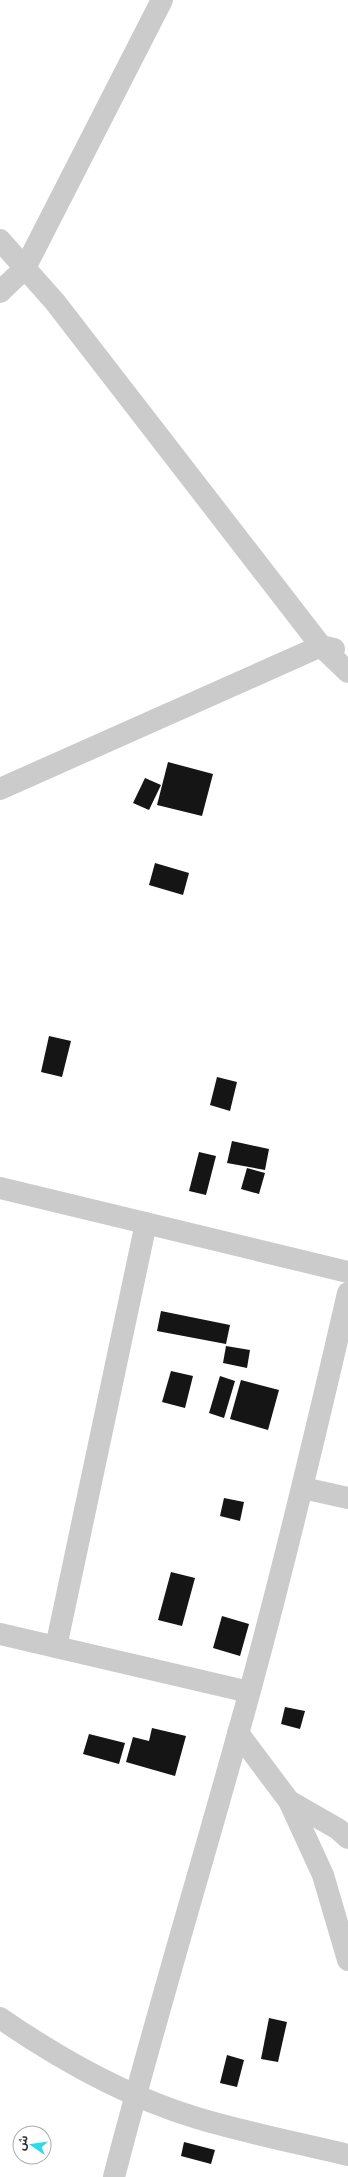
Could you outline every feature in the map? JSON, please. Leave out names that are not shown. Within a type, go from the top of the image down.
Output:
[{"type":"street","points":[[0,292],[25,268],[162,0]]},
{"type":"street","points":[[0,240],[55,302],[321,646],[348,672]]},
{"type":"street","points":[[0,789],[321,646],[348,652]]},
{"type":"street","points":[[0,1188],[348,1272]]},
{"type":"street","points":[[56,1646],[146,1223]]},
{"type":"street","points":[[114,2177],[135,2096],[238,1733],[303,1488],[348,1293]]},
{"type":"street","points":[[303,1488],[348,1498]]},
{"type":"street","points":[[0,1634],[249,1692]]},
{"type":"street","points":[[238,1733],[289,1801],[323,1875],[348,1960]]},
{"type":"street","points":[[289,1801],[338,1829],[348,1838]]},
{"type":"street","points":[[0,2018],[45,2049],[135,2096],[197,2118],[348,2156]]},
{"type":"building","points":[[168,762],[213,774],[202,816],[157,805]]},
{"type":"building","points":[[145,778],[161,785],[149,810],[133,803]]},
{"type":"building","points":[[155,863],[189,873],[183,895],[149,885]]},
{"type":"building","points":[[49,1036],[71,1041],[62,1077],[41,1072]]},
{"type":"building","points":[[217,1077],[237,1082],[230,1111],[210,1105]]},
{"type":"building","points":[[232,1141],[269,1149],[265,1170],[227,1163]]},
{"type":"building","points":[[199,1152],[216,1156],[206,1195],[189,1191]]},
{"type":"building","points":[[247,1168],[265,1173],[259,1194],[241,1189]]},
{"type":"building","points":[[161,1311],[230,1325],[226,1344],[157,1331]]},
{"type":"building","points":[[226,1346],[250,1350],[247,1368],[223,1363]]},
{"type":"building","points":[[171,1371],[193,1376],[185,1408],[162,1402]]},
{"type":"building","points":[[220,1376],[235,1381],[224,1418],[209,1413]]},
{"type":"building","points":[[241,1380],[279,1390],[268,1430],[230,1419]]},
{"type":"building","points":[[224,1498],[244,1502],[240,1521],[220,1516]]},
{"type":"building","points":[[171,1572],[195,1578],[182,1626],[158,1620]]},
{"type":"building","points":[[222,1616],[249,1624],[240,1656],[213,1648]]},
{"type":"building","points":[[285,1707],[305,1711],[300,1729],[281,1724]]},
{"type":"building","points":[[152,1728],[186,1736],[175,1776],[126,1762],[133,1737],[149,1741]]},
{"type":"building","points":[[89,1734],[125,1743],[119,1764],[83,1754]]},
{"type":"building","points":[[269,2018],[287,2022],[278,2062],[261,2059]]},
{"type":"building","points":[[227,2055],[244,2060],[237,2087],[220,2083]]},
{"type":"building","points":[[184,2142],[215,2150],[211,2164],[181,2156]]}]
